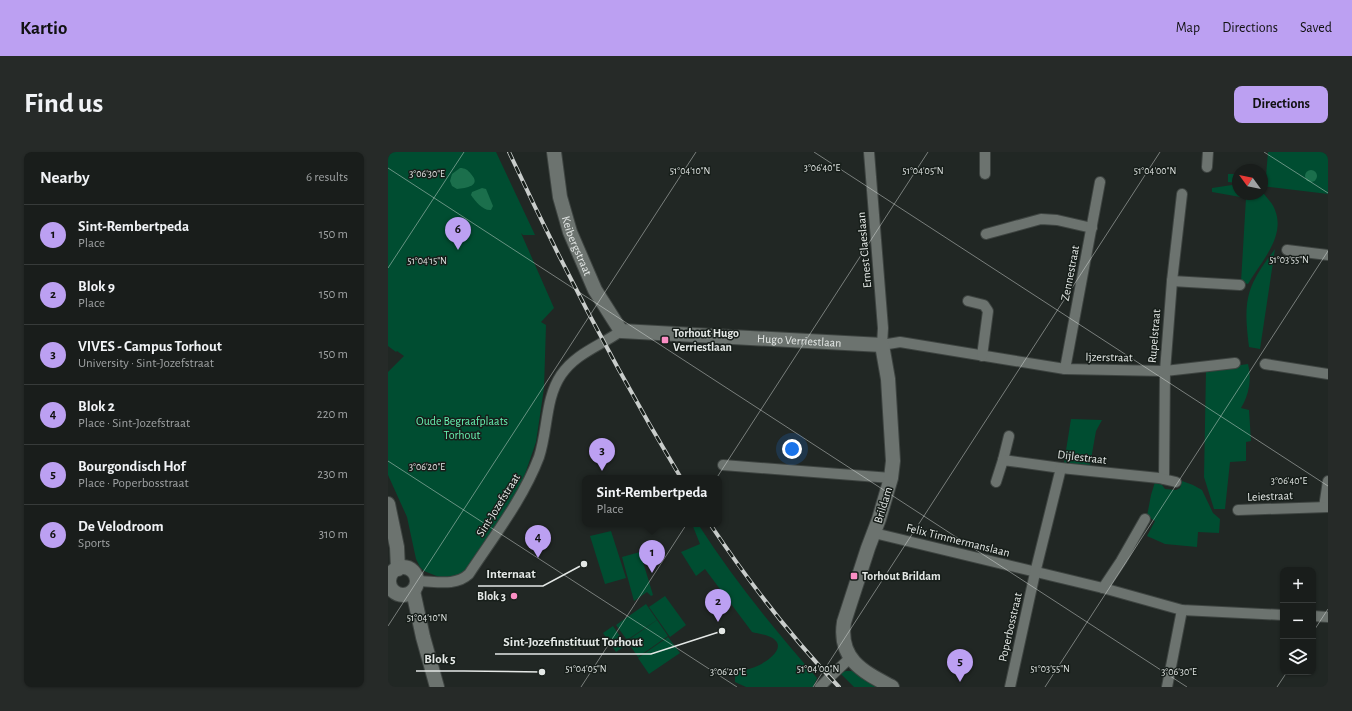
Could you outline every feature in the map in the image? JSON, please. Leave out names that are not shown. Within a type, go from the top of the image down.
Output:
[{"type":"street","name":"Keibergstraat","points":[[554,152],[560,197],[570,232],[591,282],[621,331]]},
{"type":"street","name":"Ernest Claeslaan","points":[[869,152],[883,328],[882,345]]},
{"type":"street","points":[[985,152],[985,174]]},
{"type":"street","points":[[1207,167],[1208,152]]},
{"type":"street","name":"Zennestraat","points":[[1064,368],[1100,182]]},
{"type":"street","name":"Rupelstraat","points":[[1162,479],[1165,371],[1172,281],[1182,194]]},
{"type":"street","points":[[986,234],[1041,219],[1057,220],[1092,228]]},
{"type":"street","points":[[1287,250],[1328,255]]},
{"type":"street","points":[[1172,281],[1240,285]]},
{"type":"street","points":[[968,301],[984,305],[988,311],[982,356]]},
{"type":"street","name":"Hugo Verriestlaan","points":[[621,331],[882,345]]},
{"type":"street","name":"Sint-Jozefstraat","points":[[411,589],[456,581],[465,578],[469,574],[518,500],[526,485],[539,455],[551,397],[561,375],[580,355],[610,339],[621,331]]},
{"type":"street","name":"Ijzerstraat","points":[[882,345],[900,342],[1064,368],[1165,371],[1235,363]]},
{"type":"street","name":"Brildam","points":[[850,658],[843,640],[842,631],[879,518],[893,461],[888,380],[882,345]]},
{"type":"street","points":[[1265,364],[1328,374]]},
{"type":"street","points":[[996,482],[1009,436]]},
{"type":"street","name":"Dijlestraat","points":[[1003,460],[1162,479]]},
{"type":"street","points":[[722,465],[890,478]]},
{"type":"street","name":"Poperbosstraat","points":[[1010,687],[1035,573],[1061,468]]},
{"type":"street","points":[[1162,479],[1176,482]]},
{"type":"street","points":[[1326,507],[1328,481]]},
{"type":"street","points":[[389,507],[397,547],[396,571],[390,580],[392,589],[399,595],[411,589]]},
{"type":"street","name":"Leiestraat","points":[[1238,510],[1326,507]]},
{"type":"street","points":[[1103,588],[1121,561],[1145,519]]},
{"type":"street","name":"Felix Timmermanslaan","points":[[874,533],[1035,573]]},
{"type":"street","points":[[396,571],[415,574],[411,589],[428,687]]},
{"type":"street","points":[[1035,573],[1103,588],[1182,610],[1280,615]]},
{"type":"street","points":[[411,589],[437,687]]},
{"type":"street","points":[[1167,687],[1182,610]]},
{"type":"street","points":[[1316,616],[1328,617]]},
{"type":"street","points":[[820,687],[850,658],[866,673],[892,687]]},
{"type":"green space","name":"Oude Begraafplaats Torhout","points":[[388,152],[496,152],[535,235],[523,235],[521,233],[554,308],[541,322],[546,325],[544,388],[536,442],[525,474],[515,496],[468,569],[456,578],[439,577],[424,571],[420,567],[416,559],[407,517],[388,475],[388,372],[404,356],[388,346]]},
{"type":"green space","points":[[1268,152],[1328,152],[1328,194],[1268,187]]},
{"type":"green space","points":[[1228,174],[1232,174],[1232,182],[1228,182]]},
{"type":"green space","points":[[1232,185],[1232,196],[1212,192],[1212,188]]},
{"type":"green space","points":[[1268,199],[1274,208],[1277,220],[1277,230],[1274,240],[1265,258],[1248,284],[1241,282],[1246,200]]},
{"type":"green space","points":[[1275,249],[1260,349],[1249,347],[1246,317],[1249,294],[1252,284],[1265,262]]},
{"type":"green space","points":[[1248,364],[1250,375],[1249,387],[1241,408],[1249,410],[1251,441],[1246,442],[1246,461],[1230,462],[1225,509],[1214,509],[1204,477],[1206,370]]},
{"type":"green space","points":[[1071,419],[1102,420],[1096,431],[1090,465],[1064,463]]},
{"type":"green space","points":[[1182,481],[1202,490],[1213,513],[1220,519],[1219,533],[1198,532],[1197,547],[1165,544],[1147,536],[1155,521],[1147,516],[1155,482],[1162,485],[1165,489],[1176,490],[1180,488]]},
{"type":"green space","points":[[693,527],[700,527],[754,603],[817,678],[813,687],[746,687],[735,682],[735,675],[739,669],[750,669],[756,667],[774,654],[778,645],[771,637],[752,632],[705,569],[696,576],[681,552],[700,544]]},
{"type":"green space","points":[[611,531],[626,578],[605,584],[590,536]]},
{"type":"green space","points":[[640,552],[653,595],[651,596],[647,592],[634,601],[622,557]]},
{"type":"green space","points":[[665,596],[686,625],[670,637],[649,607]]},
{"type":"green space","points":[[646,604],[657,620],[627,640],[616,625]]},
{"type":"green space","points":[[657,620],[668,636],[638,657],[627,641]]},
{"type":"green space","points":[[613,626],[626,645],[616,652],[603,633]]},
{"type":"green space","points":[[668,637],[680,653],[649,674],[638,658]]},
{"type":"green space","points":[[852,671],[880,687],[854,687],[840,673]]},
{"type":"shaded area","points":[[460,168],[469,171],[474,178],[475,181],[472,186],[457,189],[452,186],[450,181],[452,174]]},
{"type":"shaded area","points":[[1309,170],[1313,170],[1317,176],[1313,182],[1309,182],[1305,178],[1305,174]]},
{"type":"shaded area","points":[[482,188],[486,189],[493,206],[491,210],[482,207],[471,195],[472,192]]},
{"type":"railway","points":[[509,152],[591,318],[635,399],[679,475]]},
{"type":"railway","points":[[712,527],[787,629],[839,687]]},
{"type":"place","name":"De Velodroom","points":[[458,250]]},
{"type":"place","name":"Torhout Hugo Verriestlaan","points":[[665,340]]},
{"type":"place","name":"VIVES - Campus Torhout","points":[[602,471]]},
{"type":"place","name":"Blok 2","points":[[538,558]]},
{"type":"place","name":"Internaat","points":[[584,564]]},
{"type":"place","name":"Sint-Rembertpeda","points":[[652,573]]},
{"type":"place","name":"Torhout Brildam","points":[[854,576]]},
{"type":"place","name":"Blok 3","points":[[514,596]]},
{"type":"place","name":"Blok 9","points":[[718,622]]},
{"type":"place","name":"Sint-Jozefinstituut Torhout","points":[[722,631]]},
{"type":"place","name":"Blok 5","points":[[542,672]]},
{"type":"place","name":"Bourgondisch Hof","points":[[960,682]]}]
